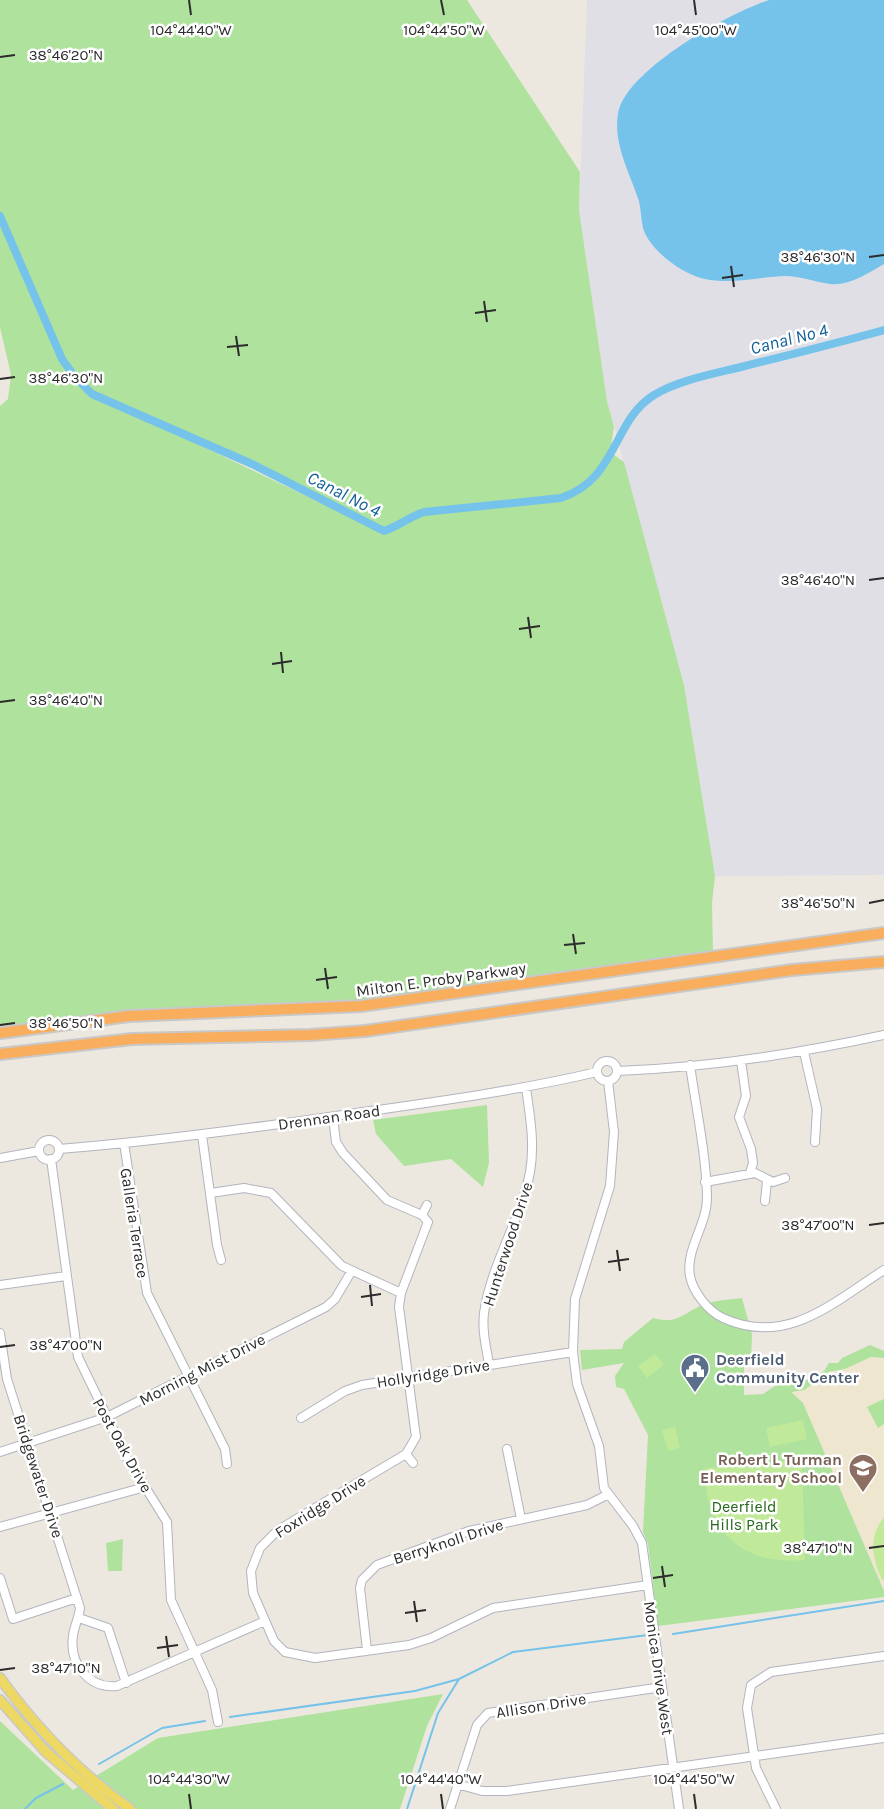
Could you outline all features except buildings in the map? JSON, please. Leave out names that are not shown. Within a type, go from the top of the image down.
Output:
[{"type":"highway","name":"Milton E. Proby Parkway","points":[[0,1033],[129,1016],[361,1006],[884,933]]},
{"type":"highway","points":[[0,1054],[132,1039],[356,1032],[792,970],[884,962]]},
{"type":"main road","points":[[0,1678],[18,1703],[74,1763],[130,1809]]},
{"type":"main road","points":[[0,1700],[60,1765],[113,1809]]},
{"type":"main road","points":[[0,1719],[18,1703]]},
{"type":"street","points":[[617,1071],[741,1061],[804,1052],[884,1035]]},
{"type":"street","points":[[804,1052],[817,1110],[815,1142]]},
{"type":"street","points":[[741,1061],[746,1096],[740,1117],[751,1149],[753,1163],[750,1173]]},
{"type":"street","points":[[605,1062],[612,1063],[617,1071],[614,1079],[608,1081],[600,1078],[597,1072],[599,1066],[605,1062]]},
{"type":"street","points":[[690,1065],[705,1182],[706,1209],[689,1266],[694,1288],[717,1315],[738,1324],[753,1327],[791,1325],[819,1311],[884,1270]]},
{"type":"street","name":"Drennan Road","points":[[59,1149],[202,1135],[333,1117],[526,1088],[597,1072]]},
{"type":"street","name":"Monica Drive West","points":[[608,1081],[614,1132],[611,1179],[603,1215],[575,1299],[573,1352],[577,1384],[599,1446],[602,1479],[608,1495],[639,1535],[679,1809]]},
{"type":"street","name":"Hunterwood Drive","points":[[489,1364],[484,1323],[487,1300],[522,1199],[531,1162],[532,1131],[526,1088]]},
{"type":"street","points":[[333,1117],[336,1142],[343,1153],[387,1200],[422,1215],[428,1222],[401,1293],[400,1319],[416,1428],[412,1445],[406,1454],[413,1463]]},
{"type":"street","points":[[202,1135],[217,1245],[222,1260]]},
{"type":"street","points":[[48,1140],[54,1141],[59,1149],[56,1157],[51,1159],[45,1159],[39,1151],[40,1145],[48,1140]]},
{"type":"street","name":"Galleria Terrace","points":[[124,1143],[143,1281],[225,1449],[227,1464]]},
{"type":"street","points":[[0,1158],[39,1151]]},
{"type":"street","name":"Post Oak Drive","points":[[51,1159],[78,1357],[107,1417],[145,1486],[168,1522],[171,1600],[212,1690],[218,1722]]},
{"type":"street","points":[[705,1182],[750,1173],[762,1175],[767,1181],[773,1182],[785,1178]]},
{"type":"street","points":[[765,1201],[767,1181]]},
{"type":"street","points":[[210,1193],[244,1188],[271,1193],[284,1204],[333,1259],[351,1272],[401,1293]]},
{"type":"street","points":[[422,1215],[427,1205]]},
{"type":"street","name":"Morning Mist Drive","points":[[0,1452],[107,1417],[331,1303],[351,1272]]},
{"type":"street","points":[[0,1285],[66,1276]]},
{"type":"street","name":"Bridgewater Drive","points":[[0,1333],[7,1379],[77,1598],[79,1618],[72,1641],[80,1670],[86,1677],[99,1686],[108,1687],[126,1683],[265,1621]]},
{"type":"street","name":"Hollyridge Drive","points":[[302,1418],[354,1387],[573,1352]]},
{"type":"street","points":[[507,1449],[521,1519]]},
{"type":"street","name":"Foxridge Drive","points":[[406,1454],[268,1538],[254,1559],[251,1580],[265,1621],[280,1647],[292,1656],[315,1658],[420,1642],[487,1611],[506,1605],[648,1585]]},
{"type":"street","points":[[0,1527],[145,1486]]},
{"type":"street","name":"Berryknoll Drive","points":[[367,1650],[356,1588],[377,1565],[469,1531],[587,1505],[608,1495]]},
{"type":"street","points":[[0,1578],[13,1619],[77,1598]]},
{"type":"street","points":[[79,1618],[108,1628],[126,1683]]},
{"type":"street","points":[[776,1809],[759,1776],[754,1756],[747,1701],[751,1685],[771,1672],[884,1656]]},
{"type":"street","name":"Allison Drive","points":[[450,1809],[477,1725],[489,1713],[662,1687]]},
{"type":"street","points":[[457,1784],[482,1791],[507,1791],[884,1738]]},
{"type":"shaded area","points":[[587,0],[884,0],[884,875],[715,876],[684,685],[607,401],[579,210]]},
{"type":"shaded area","name":"Robert L Turman Elementary School","points":[[872,1357],[884,1358],[884,1591],[803,1403],[791,1391],[804,1390],[829,1373],[845,1369]]},
{"type":"green space","points":[[0,0],[467,0],[580,172],[579,210],[607,401],[614,427],[610,452],[624,462],[684,685],[715,876],[712,903],[713,952],[347,1002],[135,1011],[0,1027],[0,406],[8,399],[11,375],[0,327]],"holes":[[[118,406],[252,464],[380,529],[373,528]]]},
{"type":"green space","points":[[487,1105],[489,1163],[483,1187],[451,1159],[404,1166],[376,1134],[373,1120]]},
{"type":"green space","name":"Deerfield Hills Park","points":[[742,1298],[752,1334],[751,1361],[744,1362],[744,1395],[763,1394],[778,1384],[800,1383],[824,1371],[829,1363],[838,1363],[842,1358],[870,1345],[884,1351],[884,1358],[871,1357],[845,1369],[829,1372],[804,1390],[791,1392],[803,1403],[884,1591],[884,1597],[658,1626],[648,1544],[643,1532],[648,1435],[624,1389],[616,1387],[615,1376],[624,1363],[582,1370],[580,1350],[622,1349],[624,1342],[653,1318],[668,1320],[678,1318],[705,1304]]},
{"type":"green space","points":[[655,1354],[664,1365],[647,1378],[638,1366]]},
{"type":"green space","points":[[884,1399],[884,1424],[878,1428],[867,1407]]},
{"type":"green space","points":[[803,1420],[807,1439],[770,1447],[766,1428]]},
{"type":"green space","points":[[675,1427],[680,1448],[668,1451],[662,1430]]},
{"type":"green space","points":[[798,1461],[802,1464],[805,1560],[763,1557],[731,1540],[720,1527],[711,1510],[706,1491],[705,1468]]},
{"type":"green space","points":[[884,1517],[884,1579],[882,1580],[873,1548],[876,1532]]},
{"type":"green space","points":[[123,1539],[122,1571],[108,1571],[106,1543]]},
{"type":"green space","points":[[443,1694],[427,1726],[400,1809],[0,1809],[0,1721],[73,1790],[158,1738]]},
{"type":"water","points":[[769,0],[884,0],[884,264],[845,283],[830,284],[785,276],[717,281],[695,276],[680,268],[664,257],[646,236],[639,201],[620,147],[618,114],[625,97],[639,79],[658,62],[705,30]]},
{"type":"waterway","name":"Canal No 4","points":[[0,216],[62,359],[75,377],[92,394],[252,464],[384,531],[424,512],[561,498],[580,489],[594,478],[630,419],[640,406],[654,395],[696,378],[884,330]]},
{"type":"waterway","points":[[673,1634],[884,1601]]},
{"type":"waterway","points":[[230,1717],[415,1691],[459,1679],[513,1652],[648,1635]]},
{"type":"waterway","points":[[407,1809],[438,1713],[459,1679]]},
{"type":"waterway","points":[[99,1764],[162,1728],[205,1721]]},
{"type":"waterway","points":[[25,1809],[36,1798],[63,1784]]},
{"type":"place","name":"Deerfield Community Center","points":[[695,1394]]},
{"type":"place","name":"Robert L Turman Elementary School","points":[[863,1494]]}]
